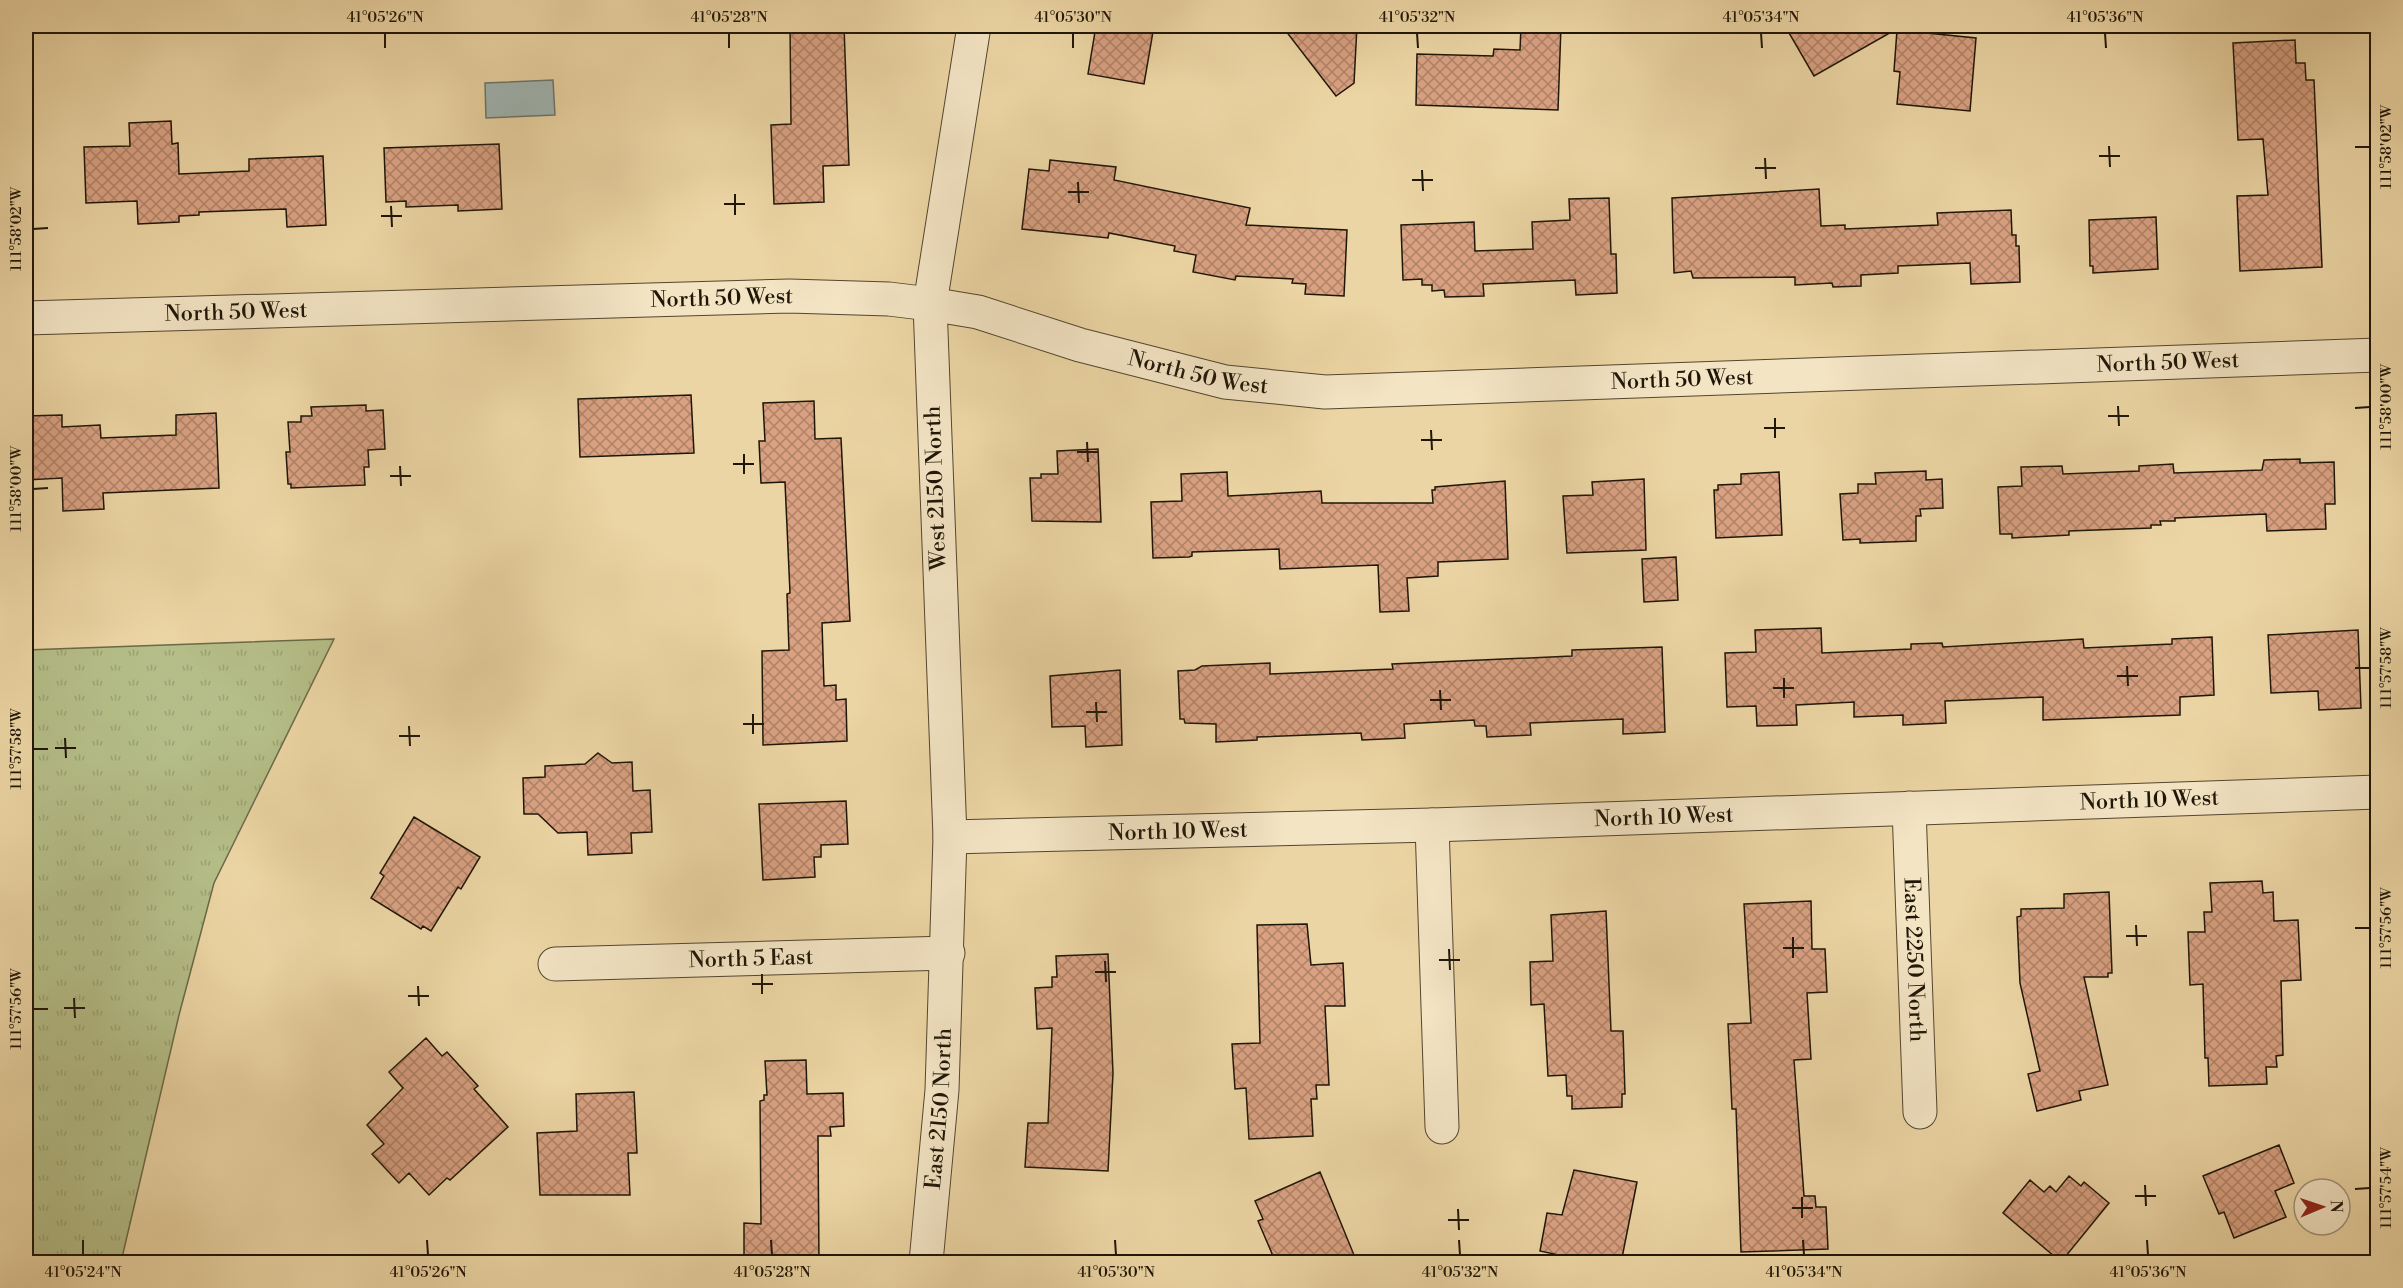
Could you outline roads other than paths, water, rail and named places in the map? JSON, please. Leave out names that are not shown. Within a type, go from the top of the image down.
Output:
[{"type":"street","name":"West 2150 North","points":[[948,953],[950,837],[930,304],[974,26]]},
{"type":"street","name":"North 50 West","points":[[26,318],[789,296],[889,299],[978,312],[1080,345],[1225,382],[1325,392],[2378,355]]},
{"type":"street","name":"North 10 West","points":[[950,837],[1432,825],[2378,792]]},
{"type":"street","name":"East 2250 North","points":[[1909,808],[1920,1112]]},
{"type":"street","points":[[1432,825],[1442,1127]]},
{"type":"street","name":"North 5 East","points":[[555,964],[948,953]]},
{"type":"street","name":"East 2150 North","points":[[926,1263],[942,1090],[948,953]]},
{"type":"water","points":[[553,80],[555,115],[486,118],[485,83]]}]
